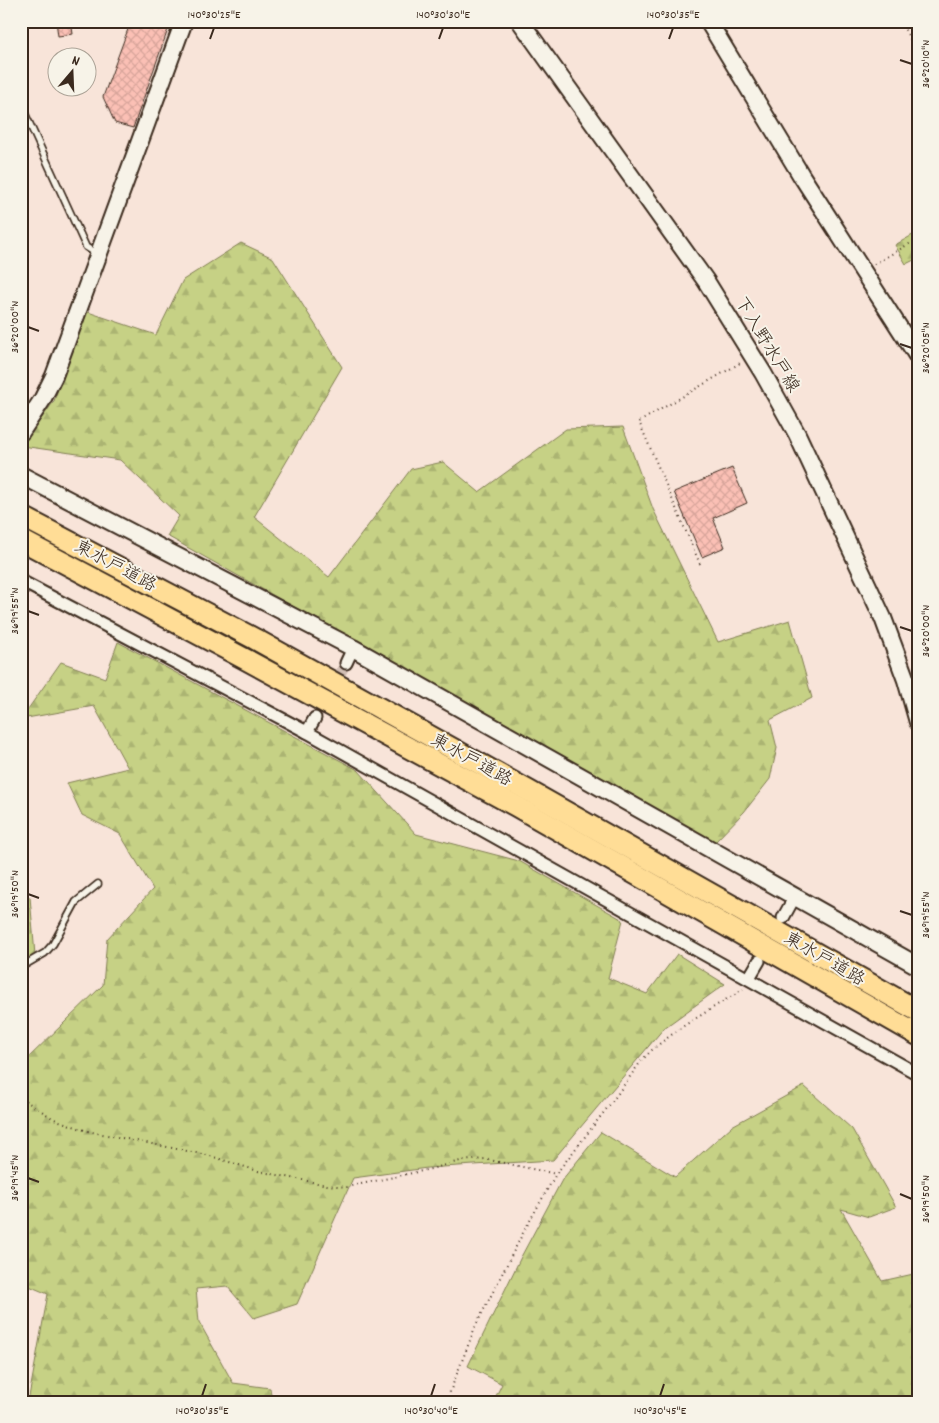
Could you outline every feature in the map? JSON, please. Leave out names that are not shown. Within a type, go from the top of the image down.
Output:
[{"type":"highway","name":"東水戸道路","points":[[21,516],[255,638],[918,1011]]},
{"type":"highway","name":"東水戸道路","points":[[21,540],[516,806],[918,1035]]},
{"type":"street","points":[[21,432],[42,400],[54,376],[184,21]]},
{"type":"street","name":"下入野水戸線","points":[[520,21],[706,281],[753,356],[797,434],[883,618],[904,673],[918,722]]},
{"type":"street","points":[[708,21],[801,175],[918,357]]},
{"type":"street","points":[[21,475],[918,966]]},
{"type":"street","points":[[21,581],[307,732],[918,1074]]},
{"type":"street","points":[[307,732],[315,718]]},
{"type":"street","points":[[783,918],[794,898]]},
{"type":"street","points":[[749,978],[759,961]]},
{"type":"lane","points":[[21,105],[86,247],[99,255]]},
{"type":"lane","points":[[21,968],[45,953],[53,944],[76,902],[98,884]]},
{"type":"path","points":[[900,21],[918,53]]},
{"type":"path","points":[[862,271],[918,239]]},
{"type":"path","points":[[700,564],[639,422],[753,356]]},
{"type":"path","points":[[446,1402],[476,1325],[523,1232],[556,1174],[612,1103],[642,1060],[654,1048],[682,1027],[745,988],[749,978]]},
{"type":"path","points":[[21,1098],[54,1119],[87,1130],[207,1155],[258,1171],[327,1186],[347,1187],[460,1161],[486,1159],[556,1174]]},
{"type":"green space","points":[[918,232],[918,258],[906,264],[895,245]]},
{"type":"green space","points":[[241,243],[273,258],[342,367],[254,517],[329,577],[411,469],[443,462],[479,492],[566,429],[623,427],[653,509],[718,642],[790,620],[812,698],[770,720],[777,748],[770,779],[744,812],[715,842],[167,536],[179,516],[120,460],[22,446],[54,401],[85,311],[156,335],[183,280]]},
{"type":"green space","points":[[118,642],[358,770],[416,834],[519,861],[623,920],[608,978],[647,994],[677,954],[725,984],[664,1028],[553,1160],[427,1168],[353,1178],[297,1304],[254,1318],[227,1286],[196,1289],[199,1322],[233,1383],[270,1388],[272,1402],[28,1402],[48,1294],[22,1283],[21,1285],[21,1057],[26,1060],[103,985],[107,939],[153,889],[120,834],[82,815],[67,783],[128,768],[94,706],[21,719],[61,662],[105,678]]},
{"type":"green space","points":[[21,895],[30,897],[35,955],[21,963]]},
{"type":"green space","points":[[804,1086],[852,1129],[896,1207],[869,1217],[841,1209],[882,1281],[918,1273],[918,1402],[493,1402],[502,1384],[468,1366],[521,1257],[562,1180],[601,1132],[675,1177],[732,1126]]},
{"type":"building","points":[[56,21],[71,21],[73,34],[58,36]]},
{"type":"building","points":[[131,21],[171,21],[133,128],[115,123],[103,97]]},
{"type":"building","points":[[732,468],[747,503],[713,518],[725,547],[702,557],[674,492]]},
{"type":"tunnel","points":[[315,718],[346,663]]}]
